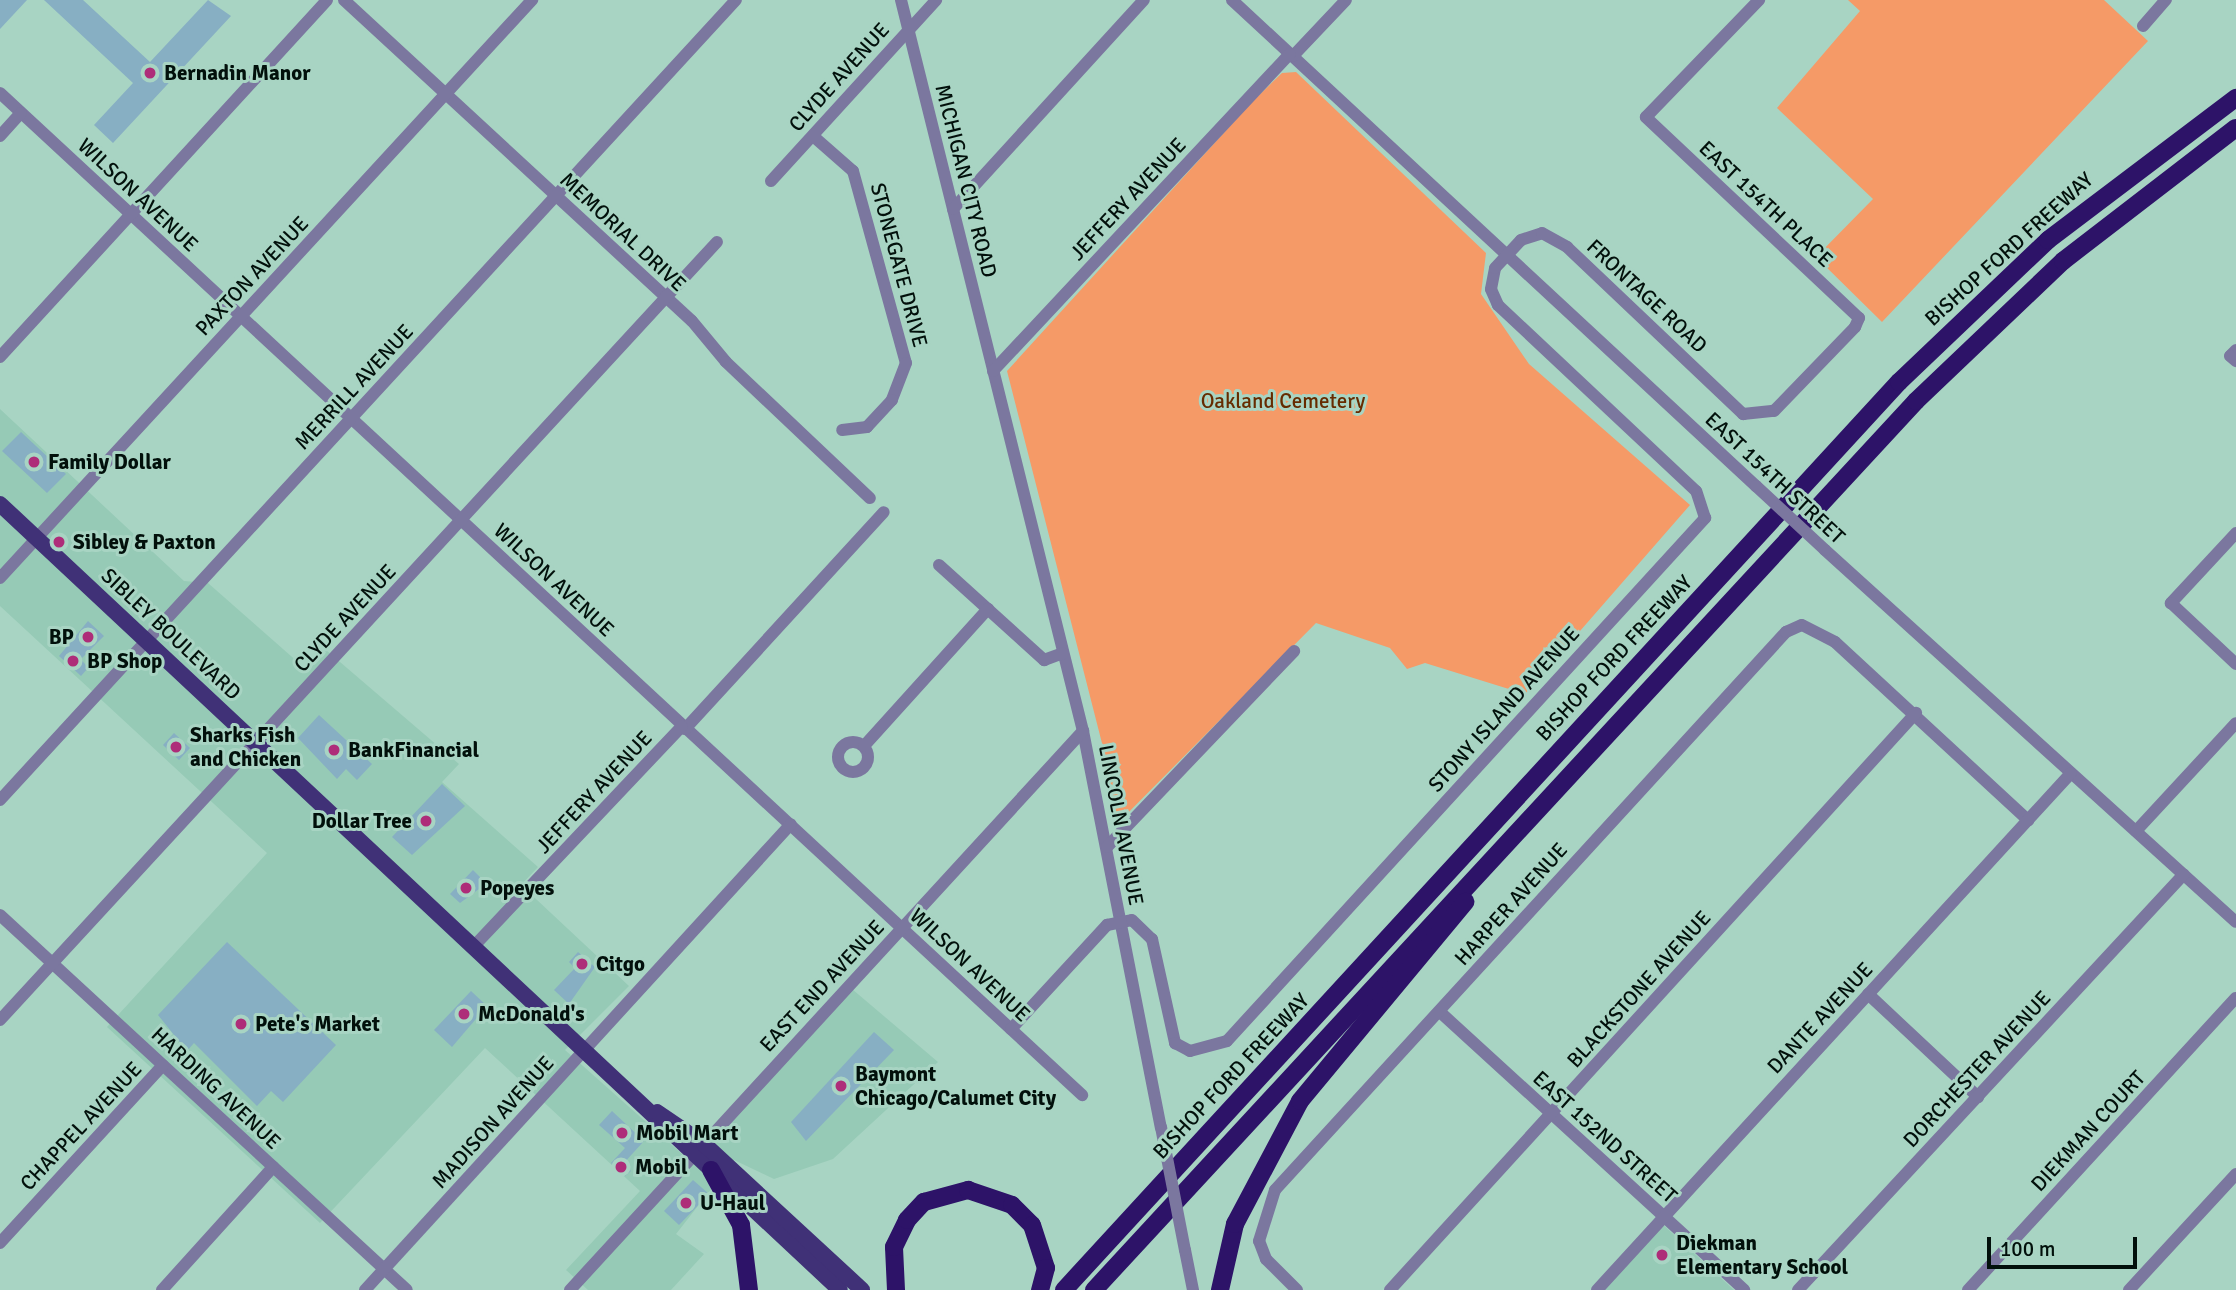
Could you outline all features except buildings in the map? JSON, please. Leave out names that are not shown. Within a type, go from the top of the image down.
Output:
[{"type":"highway","name":"BISHOP FORD FREEWAY","points":[[1064,1290],[1908,373],[2059,232],[2236,98]]},
{"type":"highway","name":"BISHOP FORD FREEWAY","points":[[1094,1290],[1968,348],[2114,218],[2236,128]]},
{"type":"highway","points":[[1220,1290],[1235,1224],[1300,1101],[1531,816]]},
{"type":"highway","points":[[710,1170],[741,1225],[750,1290]]},
{"type":"highway","points":[[896,1290],[894,1247],[907,1220],[924,1202],[968,1190],[1012,1205],[1032,1225],[1046,1268],[1040,1290]]},
{"type":"main road","name":"SIBLEY BOULEVARD","points":[[0,504],[652,1109],[862,1290]]},
{"type":"main road","name":"SIBLEY BOULEVARD","points":[[699,1149],[710,1170],[840,1290]]},
{"type":"street","points":[[0,357],[327,0]]},
{"type":"street","name":"MEMORIAL DRIVE","points":[[344,0],[666,297],[870,498]]},
{"type":"street","name":"PAXTON AVENUE","points":[[0,578],[533,0]]},
{"type":"street","name":"MERRILL AVENUE","points":[[0,800],[736,0]]},
{"type":"street","name":"MICHIGAN CITY ROAD","points":[[901,0],[993,371]]},
{"type":"street","name":"CLYDE AVENUE","points":[[771,181],[936,0]]},
{"type":"street","points":[[953,209],[1144,0]]},
{"type":"street","name":"EAST 154TH STREET","points":[[1232,0],[1825,550],[2234,918]]},
{"type":"street","points":[[1291,55],[1346,0]]},
{"type":"street","name":"EAST 154TH PLACE","points":[[1754,414],[1774,411],[1859,318],[1646,117],[1759,0]]},
{"type":"street","points":[[2143,26],[2166,0]]},
{"type":"street","name":"JEFFERY AVENUE","points":[[993,371],[1291,55]]},
{"type":"street","name":"WILSON AVENUE","points":[[0,93],[1082,1095]]},
{"type":"street","points":[[0,136],[21,113]]},
{"type":"street","name":"STONEGATE DRIVE","points":[[813,136],[853,172],[906,363],[892,400],[867,427],[842,430]]},
{"type":"street","name":"FRONTAGE ROAD","points":[[1506,253],[1542,233],[1567,247],[1743,414],[1754,414]]},
{"type":"street","name":"CLYDE AVENUE","points":[[0,1020],[717,242]]},
{"type":"street","name":"STONY ISLAND AVENUE","points":[[1120,921],[1142,924],[1152,939],[1175,1043],[1190,1051],[1227,1041],[1705,518],[1696,491],[1498,306],[1491,289],[1506,253]]},
{"type":"street","name":"LINCOLN AVENUE","points":[[993,371],[1083,731],[1193,1290]]},
{"type":"street","name":"JEFFERY AVENUE","points":[[475,945],[684,727],[884,512]]},
{"type":"street","points":[[2236,533],[2171,603],[2236,664]]},
{"type":"street","points":[[939,565],[1044,660],[1063,653]]},
{"type":"street","points":[[864,746],[988,609]]},
{"type":"street","name":"HARPER AVENUE","points":[[1297,1290],[1266,1259],[1259,1241],[1275,1190],[1298,1159],[1440,1012],[1769,646],[1802,625],[1835,642],[1916,713]]},
{"type":"street","points":[[1107,847],[1294,651]]},
{"type":"street","points":[[1916,713],[2028,820]]},
{"type":"street","name":"BLACKSTONE AVENUE","points":[[1390,1290],[1916,713]]},
{"type":"street","points":[[2136,831],[2236,723]]},
{"type":"street","name":"EAST END AVENUE","points":[[570,1290],[1083,731]]},
{"type":"street","name":"DANTE AVENUE","points":[[1597,1290],[2071,772]]},
{"type":"street","name":"MADISON AVENUE","points":[[365,1290],[791,824]]},
{"type":"street","name":"DORCHESTER AVENUE","points":[[1806,1287],[2184,874]]},
{"type":"street","name":"HARDING AVENUE","points":[[0,915],[407,1290]]},
{"type":"street","points":[[1011,1030],[1107,925],[1120,921]]},
{"type":"street","points":[[1868,994],[1978,1097]]},
{"type":"street","name":"DIEKMAN COURT","points":[[1968,1290],[2236,999]]},
{"type":"street","name":"EAST 152ND STREET","points":[[1440,1012],[1744,1290]]},
{"type":"street","name":"CHAPPEL AVENUE","points":[[0,1243],[163,1065]]},
{"type":"street","points":[[162,1290],[273,1167]]},
{"type":"street","points":[[2130,1290],[2236,1174]]},
{"type":"shaded area","points":[[0,409],[184,581],[208,583],[308,671],[326,650],[459,764],[442,782],[538,867],[521,885],[629,986],[565,1050],[691,1162],[852,989],[938,1062],[833,1159],[774,1179],[734,1160],[676,1234],[704,1254],[671,1290],[588,1290],[566,1270],[640,1191],[485,1048],[320,1223],[107,1027],[267,853],[0,606]]},
{"type":"shaded area","name":"Diekman Elementary School","points":[[1659,1221],[1734,1290],[1595,1290]]},
{"type":"green space","points":[[1848,0],[2104,0],[2148,41],[1882,322],[1816,257],[1873,199],[1777,108],[1860,11]]},
{"type":"green space","name":"Oakland Cemetery","points":[[1296,72],[1486,253],[1481,294],[1529,364],[1690,505],[1525,694],[1425,663],[1407,669],[1390,648],[1316,623],[1115,826],[1105,755],[1007,371],[1251,103],[1282,73]]},
{"type":"place","name":"Bernadin Manor","points":[[150,73]]},
{"type":"place","name":"Family Dollar","points":[[34,462]]},
{"type":"place","name":"Sibley & Paxton","points":[[59,542]]},
{"type":"place","name":"BP","points":[[88,637]]},
{"type":"place","name":"BP Shop","points":[[73,661]]},
{"type":"place","name":"Sharks Fish and Chicken","points":[[176,747]]},
{"type":"place","name":"BankFinancial","points":[[334,750]]},
{"type":"place","name":"Dollar Tree","points":[[426,821]]},
{"type":"place","name":"Popeyes","points":[[466,888]]},
{"type":"place","name":"Citgo","points":[[582,964]]},
{"type":"place","name":"McDonald's","points":[[464,1014]]},
{"type":"place","name":"Pete's Market","points":[[241,1024]]},
{"type":"place","name":"Baymont Chicago/Calumet City","points":[[841,1086]]},
{"type":"place","name":"Mobil Mart","points":[[622,1133]]},
{"type":"place","name":"Mobil","points":[[621,1167]]},
{"type":"place","name":"U-Haul","points":[[686,1203]]},
{"type":"place","name":"Diekman Elementary School","points":[[1662,1255]]}]
